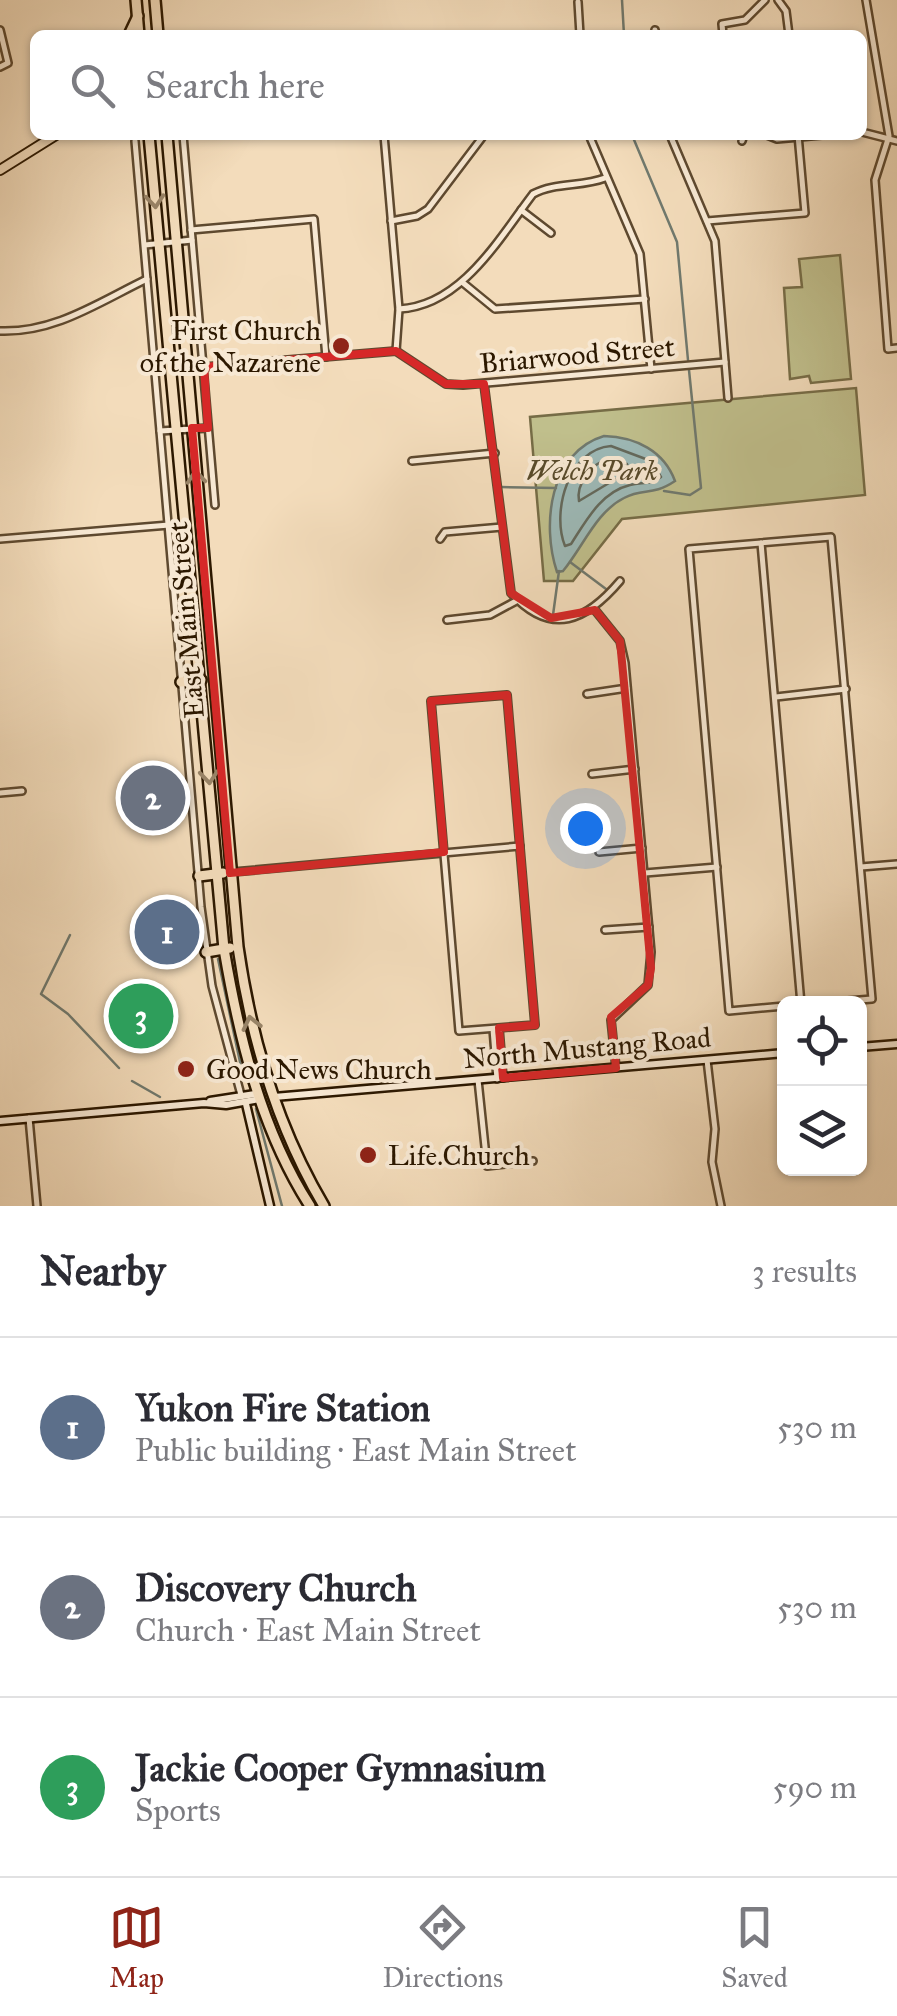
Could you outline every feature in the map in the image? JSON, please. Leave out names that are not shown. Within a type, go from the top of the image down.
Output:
[{"type":"highway","points":[[136,0],[139,30]]},
{"type":"highway","points":[[155,0],[158,30]]},
{"type":"highway","points":[[131,30],[138,16]]},
{"type":"highway","name":"East Main Street","points":[[149,140],[224,949],[237,1020],[261,1098],[284,1160],[308,1205]]},
{"type":"highway","name":"East Main Street","points":[[167,140],[238,947],[249,1016],[274,1097],[294,1152],[324,1206]]},
{"type":"highway","points":[[181,682],[213,679]]},
{"type":"highway","points":[[198,876],[230,873]]},
{"type":"highway","points":[[206,952],[238,947]]},
{"type":"highway","points":[[261,1098],[274,1097]]},
{"type":"main road","points":[[28,154],[49,140]]},
{"type":"main road","points":[[0,170],[56,140]]},
{"type":"street","points":[[723,30],[722,24],[745,20],[765,0]]},
{"type":"street","points":[[778,0],[786,11],[788,30]]},
{"type":"street","points":[[866,0],[888,136],[875,180],[888,349],[897,348]]},
{"type":"street","points":[[578,2],[580,30]]},
{"type":"street","points":[[0,30],[8,63],[0,67]]},
{"type":"street","points":[[867,133],[897,140]]},
{"type":"street","name":"East Main Street","points":[[183,140],[215,505]]},
{"type":"street","points":[[204,367],[396,351],[399,309],[384,140]]},
{"type":"street","points":[[391,221],[417,216],[428,209],[480,140]]},
{"type":"street","points":[[591,140],[640,254],[651,369]]},
{"type":"street","points":[[672,140],[716,246],[728,398]]},
{"type":"street","points":[[707,221],[805,212],[798,140]]},
{"type":"street","name":"East Main Street","points":[[135,142],[206,952],[240,1095]]},
{"type":"street","points":[[399,309],[440,300],[462,282],[545,187],[589,184],[606,178]]},
{"type":"street","points":[[521,210],[551,233]]},
{"type":"street","points":[[191,230],[314,219],[326,357]]},
{"type":"street","points":[[144,245],[192,240]]},
{"type":"street","points":[[0,331],[28,332],[54,325],[147,279]]},
{"type":"street","points":[[462,282],[495,308],[645,299]]},
{"type":"street","name":"Briarwood Street","points":[[396,351],[446,384],[725,362]]},
{"type":"street","points":[[484,384],[508,584],[518,600],[551,618],[576,618],[595,610],[620,580]]},
{"type":"street","points":[[160,431],[208,428]]},
{"type":"street","points":[[412,460],[495,453]]},
{"type":"street","points":[[0,540],[168,525]]},
{"type":"street","points":[[440,539],[445,532],[502,526]]},
{"type":"street","points":[[777,1006],[728,1010],[689,549],[830,537],[872,999],[867,999]]},
{"type":"street","points":[[761,543],[801,996]]},
{"type":"street","points":[[447,620],[490,615],[518,600]]},
{"type":"street","points":[[595,610],[620,641],[649,926],[648,985],[611,1020],[616,1068]]},
{"type":"street","points":[[587,694],[627,688]]},
{"type":"street","points":[[776,697],[846,690]]},
{"type":"street","points":[[507,695],[520,846],[535,1025],[459,1032],[431,702],[507,695]]},
{"type":"street","points":[[592,774],[634,769]]},
{"type":"street","points":[[0,793],[22,792]]},
{"type":"street","points":[[230,873],[520,846]]},
{"type":"street","points":[[599,852],[642,848]]},
{"type":"street","points":[[861,867],[897,864]]},
{"type":"street","points":[[644,873],[717,867]]},
{"type":"street","points":[[604,930],[649,926]]},
{"type":"street","points":[[496,1028],[500,1078]]},
{"type":"street","points":[[867,1046],[897,1044]]},
{"type":"street","name":"North Mustang Road","points":[[274,1097],[777,1054]]},
{"type":"street","points":[[707,1060],[714,1130],[712,1162],[721,1206]]},
{"type":"street","points":[[478,1080],[487,1166],[533,1162]]},
{"type":"street","points":[[204,1103],[240,1095],[261,1098]]},
{"type":"street","points":[[0,1120],[204,1103],[246,1104],[261,1098]]},
{"type":"street","points":[[246,1104],[270,1206]]},
{"type":"street","points":[[29,1118],[37,1206]]},
{"type":"highlighted area","points":[[396,351],[446,384],[484,384],[511,593],[551,618],[595,610],[620,641],[625,663],[651,968],[648,985],[611,1017],[616,1068],[503,1078],[499,1028],[535,1025],[507,695],[431,701],[444,852],[230,873],[192,428],[208,428],[204,367]]},
{"type":"green space","points":[[840,255],[851,379],[811,383],[809,376],[790,379],[784,288],[802,287],[799,259]]},
{"type":"green space","name":"Welch Park","points":[[856,388],[865,495],[622,519],[573,581],[544,581],[530,417]]},
{"type":"water","points":[[604,436],[627,439],[647,448],[664,461],[675,481],[614,504],[563,571],[557,572],[550,533],[554,492],[572,457],[586,444]]},
{"type":"waterway","points":[[622,0],[624,30]]},
{"type":"waterway","points":[[634,140],[677,242],[688,360]]},
{"type":"waterway","points":[[664,491],[690,495],[701,488],[689,370]]},
{"type":"waterway","points":[[501,487],[556,488]]},
{"type":"waterway","points":[[570,562],[606,589]]},
{"type":"waterway","points":[[553,615],[559,571]]},
{"type":"waterway","points":[[70,935],[41,994],[68,1014],[119,1068]]},
{"type":"waterway","points":[[218,959],[243,1076]]},
{"type":"waterway","points":[[132,1081],[160,1097]]},
{"type":"waterway","points":[[256,1109],[282,1206]]},
{"type":"place","name":"First Church of the Nazarene","points":[[341,346]]},
{"type":"place","name":"Discovery Church","points":[[153,798]]},
{"type":"place","name":"Yukon Fire Station","points":[[167,932]]},
{"type":"place","name":"Jackie Cooper Gymnasium","points":[[141,1016]]},
{"type":"place","name":"Good News Church","points":[[186,1069]]},
{"type":"place","name":"Life.Church","points":[[368,1155]]}]
